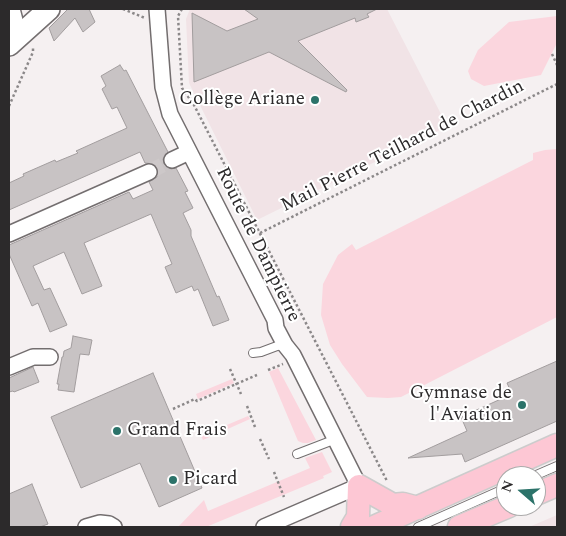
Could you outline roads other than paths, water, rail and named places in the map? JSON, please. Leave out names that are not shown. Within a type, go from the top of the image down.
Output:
[{"type":"main road","points":[[374,527],[418,518],[557,445]]},
{"type":"main road","points":[[352,527],[358,518],[359,486],[393,505],[403,504],[418,518]]},
{"type":"main road","points":[[459,527],[496,511]]},
{"type":"street","points":[[12,9],[21,35],[49,9]]},
{"type":"street","name":"Route de Dampierre","points":[[157,9],[163,88],[170,114],[275,320],[276,328],[284,346],[293,355],[359,486]]},
{"type":"street","points":[[172,160],[189,152]]},
{"type":"street","points":[[9,234],[150,172]]},
{"type":"street","points":[[9,367],[33,357],[50,357]]},
{"type":"street","points":[[264,527],[359,486]]},
{"type":"street","points":[[86,527],[100,523],[110,524],[114,527]]},
{"type":"lane","points":[[269,348],[274,340],[276,328]]},
{"type":"lane","points":[[253,353],[277,346],[284,346]]},
{"type":"lane","points":[[297,454],[336,439]]},
{"type":"lane","points":[[418,518],[496,491]]},
{"type":"tunnel","points":[[149,172],[172,160]]},
{"type":"place","name":"Collège Ariane","points":[[315,100]]},
{"type":"place","name":"Gymnase de l'Aviation","points":[[522,405]]},
{"type":"place","name":"Grand Frais","points":[[117,431]]},
{"type":"place","name":"Picard","points":[[173,480]]}]
